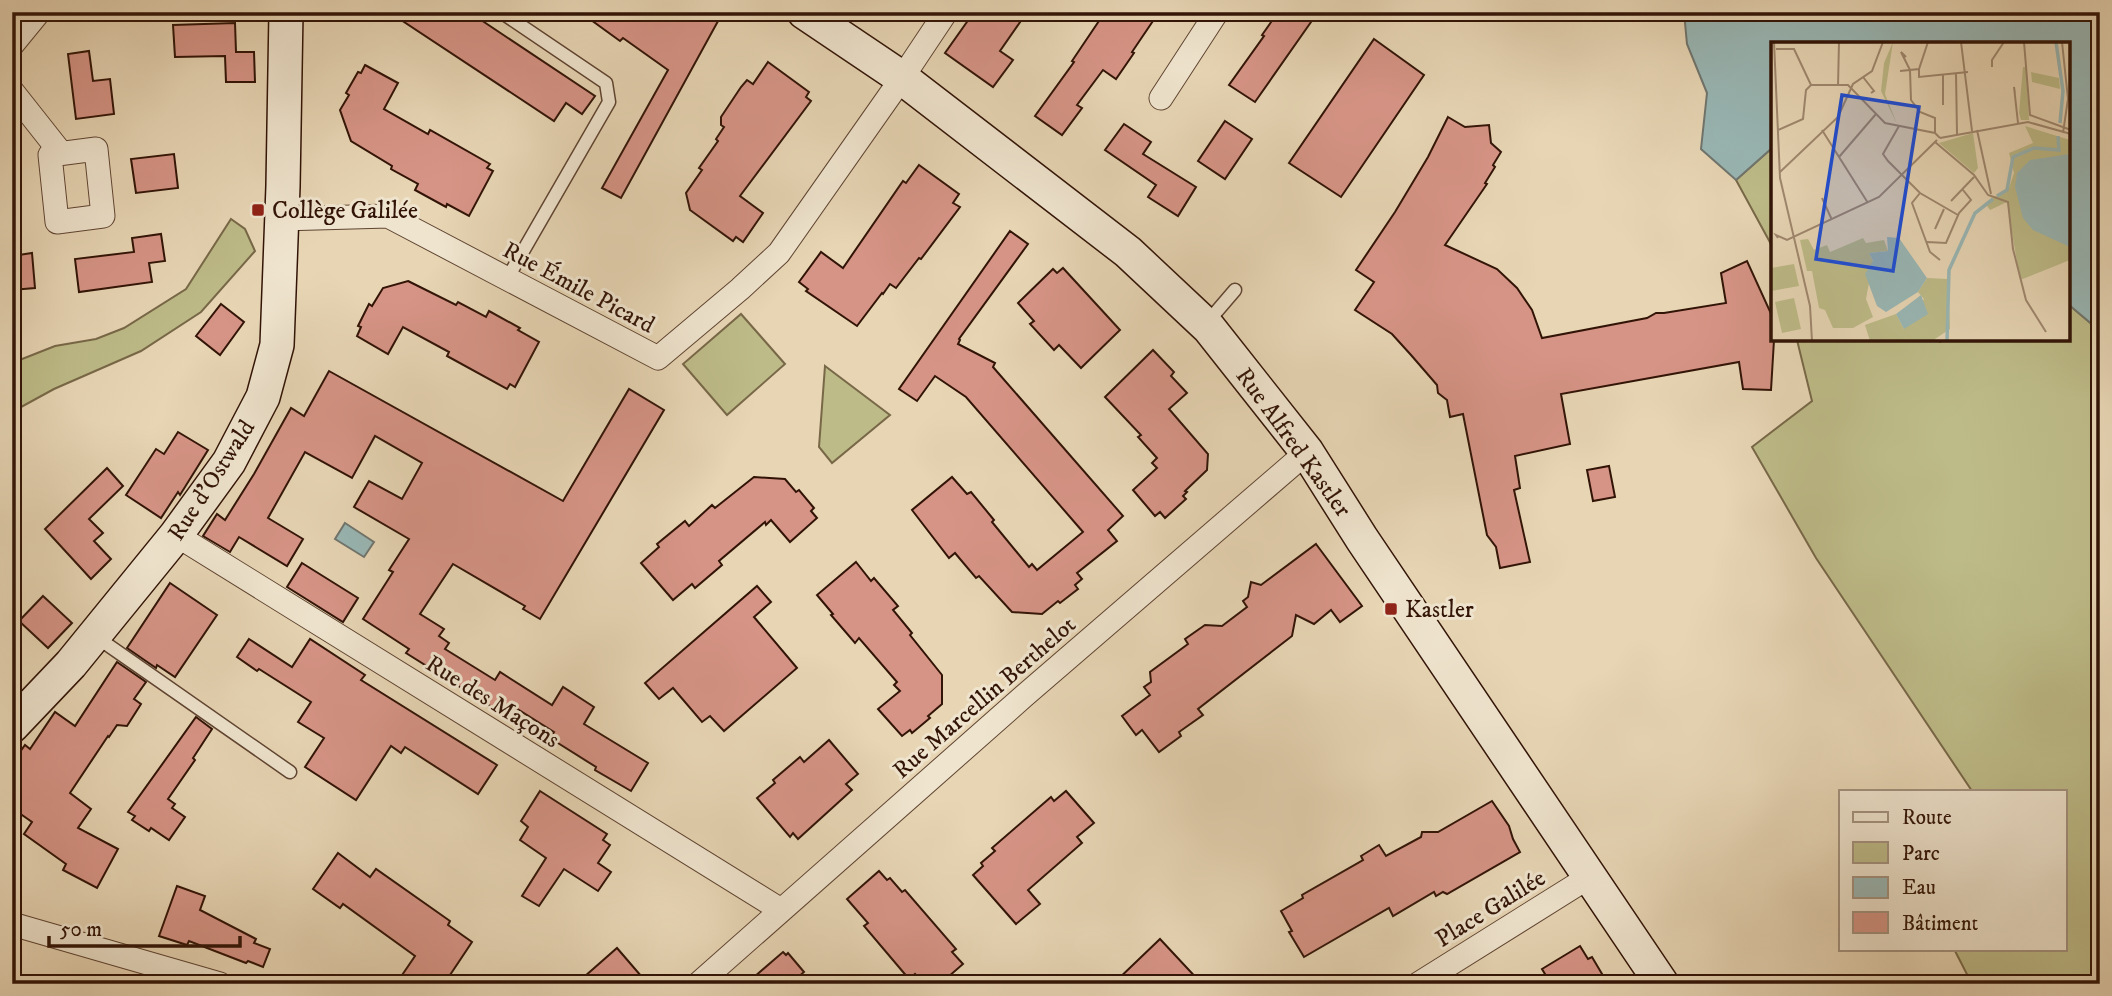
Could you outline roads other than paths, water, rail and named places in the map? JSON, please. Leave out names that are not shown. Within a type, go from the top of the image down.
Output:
[{"type":"street","points":[[12,45],[39,12]]},
{"type":"street","name":"Rue d'Ostwald","points":[[12,726],[71,664],[176,535],[229,462],[263,397],[277,345],[286,12]]},
{"type":"street","name":"Rue Alfred Kastler","points":[[804,12],[902,78],[1128,252],[1205,325],[1284,420],[1307,452],[1369,549],[1662,984]]},
{"type":"street","points":[[902,78],[946,12]]},
{"type":"street","points":[[1161,98],[1217,12]]},
{"type":"street","name":"Rue Émile Picard","points":[[281,219],[388,216],[658,358],[779,253],[902,78]]},
{"type":"street","points":[[12,91],[61,153]]},
{"type":"street","name":"Rue Marcellin Berthelot","points":[[698,984],[1024,696],[1307,452]]},
{"type":"street","name":"Rue des Maçons","points":[[176,535],[782,910]]},
{"type":"street","name":"Place Galilée","points":[[1418,984],[1589,877]]},
{"type":"street","points":[[12,923],[220,984]]},
{"type":"lane","points":[[501,12],[606,83],[609,103],[507,279]]},
{"type":"lane","points":[[1205,325],[1235,290]]},
{"type":"lane","points":[[94,636],[290,772]]},
{"type":"water","points":[[1684,12],[2100,12],[2100,331],[2070,306],[2070,42],[1771,42],[1771,149],[1736,180],[1701,149],[1707,93],[1687,44]]},
{"type":"water","points":[[345,523],[374,542],[364,557],[335,539]]},
{"type":"place","name":"Collège Galilée","points":[[258,210]]},
{"type":"place","name":"Kastler","points":[[1391,609]]}]
